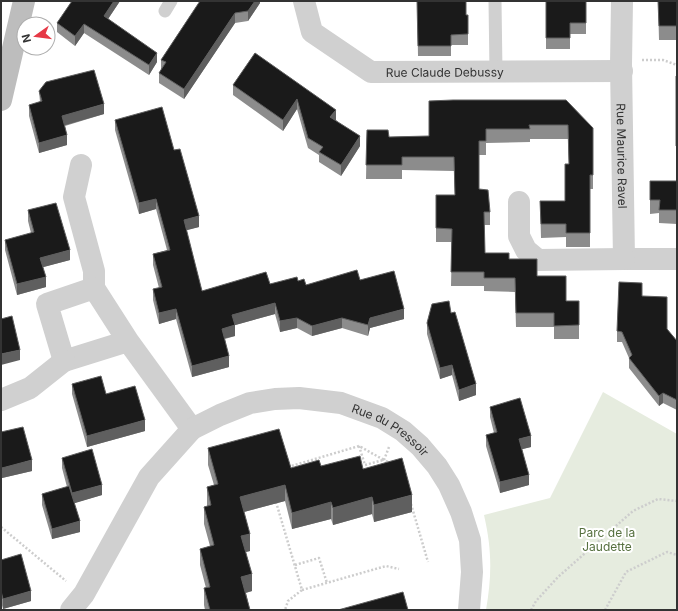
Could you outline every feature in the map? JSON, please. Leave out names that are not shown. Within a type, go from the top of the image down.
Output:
[{"type":"street","points":[[1,100],[24,1]]},
{"type":"street","name":"Rue Claude Debussy","points":[[304,1],[312,32],[371,72],[622,72]]},
{"type":"street","name":"Rue Maurice Ravel","points":[[622,1],[624,259]]},
{"type":"street","points":[[81,165],[74,197],[94,271],[94,288],[128,341],[192,429]]},
{"type":"street","points":[[519,202],[519,236],[526,250],[538,260],[677,259]]},
{"type":"street","points":[[64,361],[47,304],[94,288]]},
{"type":"street","points":[[1,400],[30,388],[64,361],[128,341]]},
{"type":"street","name":"Rue du Pressoir","points":[[71,610],[84,594],[149,477],[192,429],[220,415],[250,403],[275,399],[299,398],[341,403],[382,418],[403,431],[420,446],[437,466],[449,485],[461,512],[470,540],[472,572],[469,610]]},
{"type":"lane","points":[[496,1],[496,72]]},
{"type":"path","points":[[641,60],[663,60],[677,64]]},
{"type":"path","points":[[384,460],[392,440]]},
{"type":"path","points":[[359,446],[367,472]]},
{"type":"path","points":[[286,468],[359,446],[396,467]]},
{"type":"path","points":[[365,465],[384,460]]},
{"type":"path","points":[[275,497],[302,590]]},
{"type":"path","points":[[410,498],[428,562]]},
{"type":"path","points":[[531,610],[536,601],[558,577],[633,511],[658,499],[677,501]]},
{"type":"path","points":[[1,527],[68,583]]},
{"type":"path","points":[[606,610],[626,572],[667,552],[677,555]]},
{"type":"path","points":[[295,566],[319,558],[327,583]]},
{"type":"path","points":[[285,610],[288,601],[302,590],[386,566],[399,569]]},
{"type":"green space","name":"Parc de la Jaudette","points":[[603,392],[677,434],[677,610],[486,610],[490,574],[490,551],[484,515],[550,498]]},
{"type":"building","points":[[72,1],[114,1],[104,16],[157,53],[149,65],[84,24],[75,36],[57,23]]},
{"type":"building","points":[[200,1],[255,1],[248,11],[235,13],[184,89],[159,73],[166,62],[161,60]]},
{"type":"building","points":[[417,1],[466,1],[468,34],[451,35],[451,46],[418,46]]},
{"type":"building","points":[[546,1],[586,1],[586,23],[570,23],[570,38],[546,38]]},
{"type":"building","points":[[658,1],[677,1],[677,26],[659,26]]},
{"type":"building","points":[[255,53],[336,110],[330,117],[360,136],[341,165],[319,152],[323,147],[308,138],[297,99],[283,120],[233,85]]},
{"type":"building","points":[[94,70],[104,104],[62,116],[67,135],[39,143],[29,105],[42,101],[39,91],[46,82]]},
{"type":"building","points":[[677,76],[677,146],[676,146]]},
{"type":"building","points":[[566,100],[593,128],[593,175],[590,175],[590,233],[566,233],[566,224],[541,224],[540,201],[565,201],[565,164],[569,164],[568,125],[529,125],[530,129],[486,129],[486,141],[479,141],[479,189],[488,190],[490,212],[484,212],[485,253],[509,253],[509,259],[537,259],[537,276],[566,276],[566,301],[579,301],[579,325],[554,326],[554,313],[516,313],[515,278],[484,278],[484,272],[451,272],[452,229],[436,228],[436,195],[455,195],[454,157],[402,157],[402,165],[366,165],[367,130],[388,130],[389,137],[429,136],[429,101]]},
{"type":"building","points":[[162,107],[174,150],[180,149],[199,216],[184,220],[202,291],[266,272],[270,284],[297,277],[298,281],[304,279],[306,285],[357,270],[360,280],[394,271],[404,309],[370,318],[368,325],[342,318],[312,326],[297,318],[280,321],[275,303],[232,315],[235,325],[222,329],[229,356],[192,366],[176,309],[159,313],[153,289],[162,287],[153,254],[170,250],[156,199],[139,203],[115,120]]},
{"type":"building","points":[[650,181],[677,181],[677,210],[659,210],[660,200],[650,200]]},
{"type":"building","points":[[56,203],[70,250],[40,258],[46,277],[17,284],[5,240],[34,232],[28,210]]},
{"type":"building","points":[[619,282],[642,283],[642,296],[667,297],[667,329],[677,341],[677,400],[663,393],[659,396],[629,358],[632,355],[622,332],[617,331]]},
{"type":"building","points":[[449,301],[451,313],[455,312],[476,384],[459,390],[452,365],[440,368],[427,323],[432,304]]},
{"type":"building","points":[[12,316],[20,350],[1,354],[1,319]]},
{"type":"building","points":[[101,376],[106,394],[135,386],[145,420],[87,436],[72,384]]},
{"type":"building","points":[[520,398],[531,436],[519,439],[529,475],[500,482],[486,435],[497,432],[490,407]]},
{"type":"building","points":[[23,427],[32,460],[2,468],[1,432]]},
{"type":"building","points":[[279,429],[291,468],[319,460],[321,466],[360,456],[363,469],[402,458],[412,495],[374,505],[372,497],[333,508],[331,502],[292,513],[285,485],[240,497],[250,534],[241,536],[252,574],[241,577],[250,610],[210,610],[204,588],[210,587],[200,549],[214,545],[204,507],[211,505],[207,487],[218,484],[208,448]]},
{"type":"building","points":[[92,449],[102,485],[72,493],[62,458]]},
{"type":"building","points":[[69,486],[80,521],[52,529],[42,494]]},
{"type":"building","points":[[21,554],[31,591],[3,599],[1,591],[1,560]]},
{"type":"building","points":[[403,592],[408,610],[338,610]]}]
